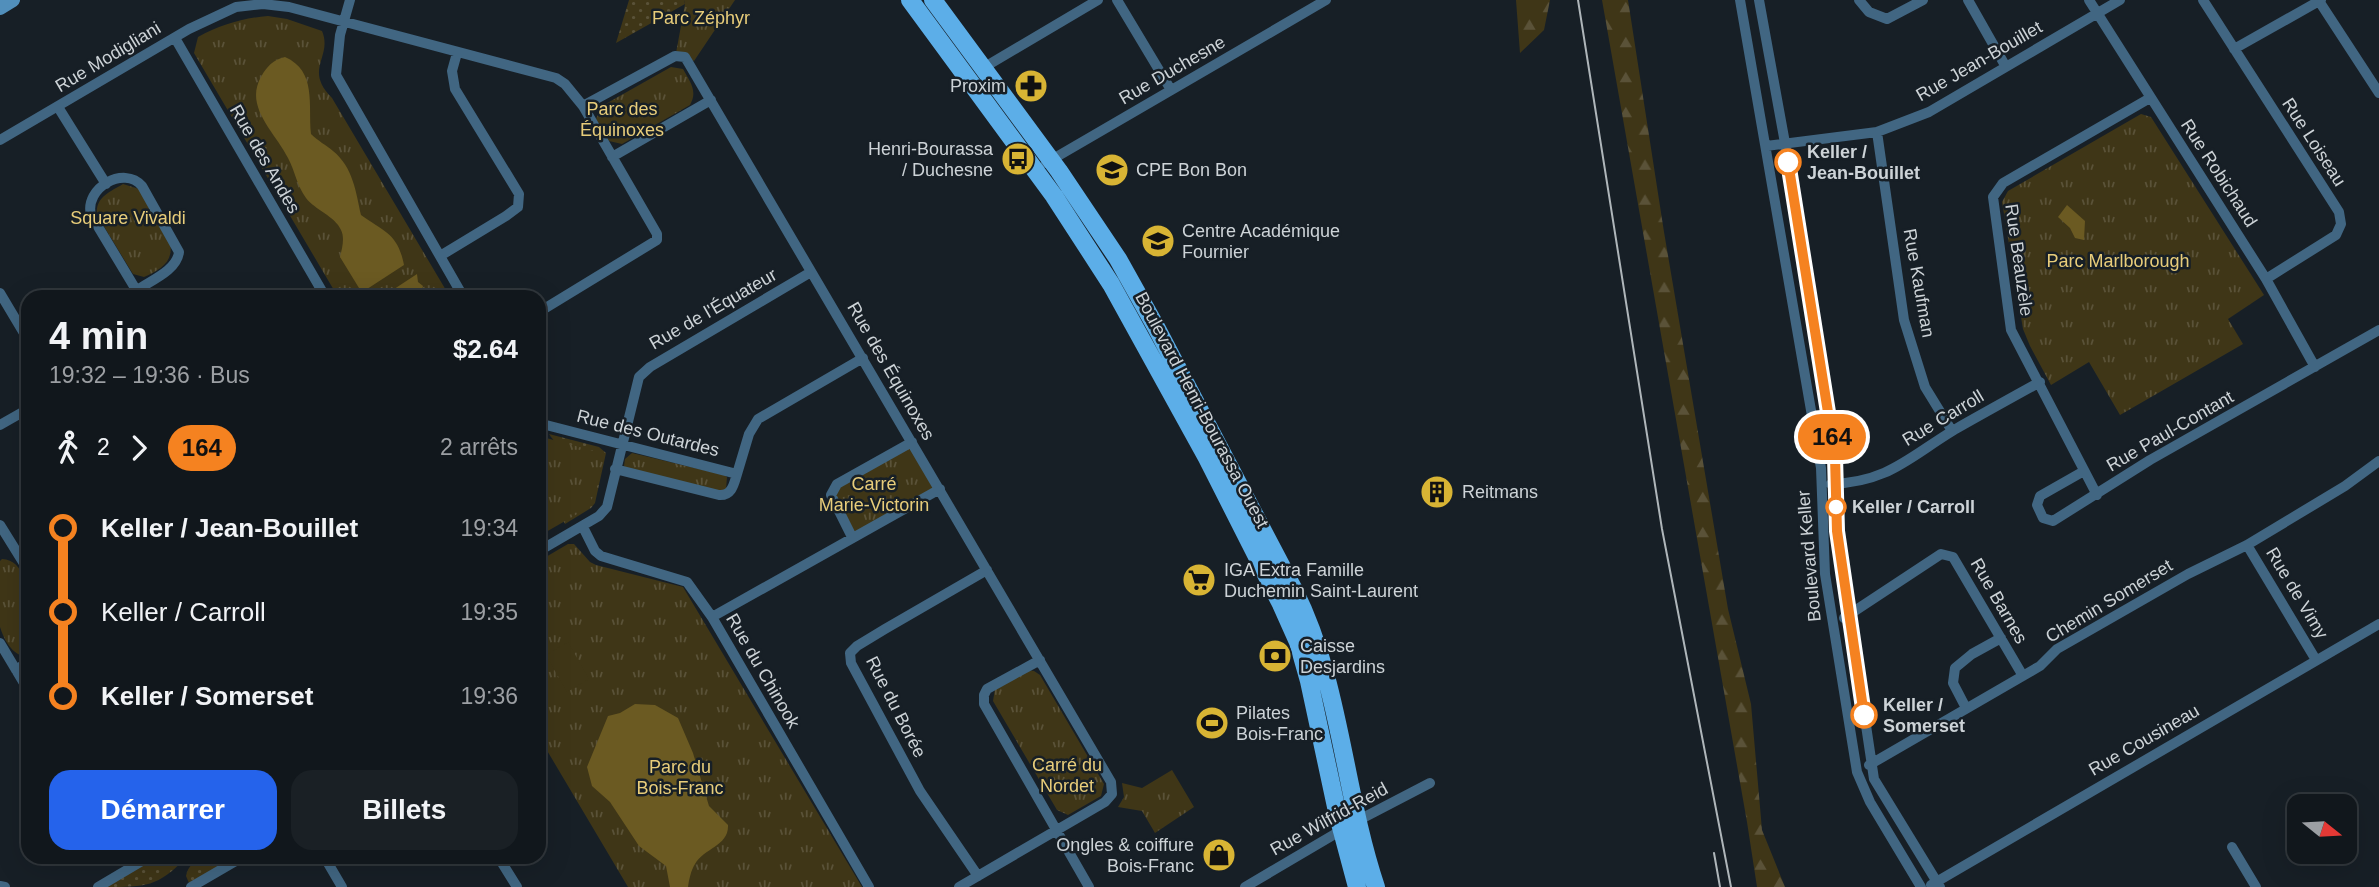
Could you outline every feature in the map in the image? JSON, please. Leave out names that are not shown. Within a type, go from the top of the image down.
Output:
[{"type":"main road","points":[[0,8],[13,0]]},
{"type":"main road","name":"Boulevard Henri-Bourassa Ouest","points":[[910,0],[1035,170],[1091,252],[1136,327],[1207,458],[1288,620],[1310,681],[1341,831],[1357,887]]},
{"type":"main road","name":"Boulevard Henri-Bourassa Ouest","points":[[933,0],[1051,160],[1100,231],[1136,290],[1305,612],[1326,669],[1357,821],[1376,887]]},
{"type":"street","points":[[350,0],[335,64],[336,75],[459,290]]},
{"type":"street","points":[[983,68],[1098,0]]},
{"type":"street","points":[[1118,0],[1171,90]]},
{"type":"street","name":"Rue Duchesne","points":[[1035,170],[1326,0]]},
{"type":"street","name":"Boulevard Keller","points":[[1740,0],[1821,468],[1825,574],[1857,772],[1870,802],[1921,887]]},
{"type":"street","name":"Boulevard Keller","points":[[1759,0],[1786,143],[1835,456],[1837,531],[1874,779],[1934,885]]},
{"type":"street","points":[[1859,0],[1869,12],[1887,19],[1923,0]]},
{"type":"street","points":[[1968,0],[2006,67]]},
{"type":"street","name":"Rue Robichaud","points":[[2089,0],[2266,279],[2315,367]]},
{"type":"street","name":"Rue Jean-Bouillet","points":[[1766,146],[1877,132],[1929,112],[2120,0]]},
{"type":"street","name":"Rue Loiseau","points":[[2203,0],[2339,212],[2341,224],[2336,234],[2266,279]]},
{"type":"street","points":[[2234,49],[2320,0],[2379,93]]},
{"type":"street","name":"Rue Modigliani","points":[[0,140],[175,38],[236,7],[263,4],[289,7],[561,80],[583,106]]},
{"type":"street","name":"Rue des Andes","points":[[175,38],[321,290]]},
{"type":"street","points":[[440,256],[518,207],[519,194],[454,89],[452,71],[457,52]]},
{"type":"street","name":"Rue des Équinoxes","points":[[583,106],[664,62],[685,57],[1111,782],[1112,794],[1105,802],[1058,830]]},
{"type":"street","name":"Rue Beauzèle","points":[[2097,495],[2011,330],[1992,203],[1994,192],[2003,183],[2150,98]]},
{"type":"street","points":[[612,157],[712,100]]},
{"type":"street","points":[[546,308],[657,240],[657,234],[583,106]]},
{"type":"street","points":[[58,107],[106,184]]},
{"type":"street","name":"Rue Kaufman","points":[[1877,132],[1904,320],[1925,387],[1952,431]]},
{"type":"street","points":[[137,290],[88,206],[90,198],[106,184],[119,178],[136,179],[142,186],[179,251],[174,265],[144,290]]},
{"type":"street","name":"Rue de l'Équateur","points":[[546,547],[583,527],[607,507],[639,377],[650,367],[811,272]]},
{"type":"street","points":[[0,293],[21,328]]},
{"type":"street","name":"Rue Paul-Contant","points":[[2084,471],[2040,496],[2037,505],[2043,518],[2053,521],[2150,460],[2379,330]]},
{"type":"street","points":[[737,474],[749,434],[758,419],[863,358]]},
{"type":"street","name":"Rue Carroll","points":[[1821,484],[1869,480],[1887,473],[1952,431],[2040,382]]},
{"type":"street","points":[[0,425],[21,413]]},
{"type":"street","name":"Rue des Outardes","points":[[546,425],[737,474],[730,492],[725,496],[615,470]]},
{"type":"street","points":[[852,537],[831,495],[837,484],[912,442]]},
{"type":"street","name":"Chemin Somerset","points":[[1857,772],[2040,666],[2057,649],[2188,574],[2247,545],[2345,486],[2379,461]]},
{"type":"street","points":[[712,617],[940,489]]},
{"type":"street","points":[[0,524],[21,559]]},
{"type":"street","name":"Rue du Chinook","points":[[583,527],[595,551],[601,556],[687,582],[712,617],[869,887]]},
{"type":"street","points":[[0,550],[11,543]]},
{"type":"street","name":"Rue de Vimy","points":[[2247,545],[2316,660]]},
{"type":"street","name":"Rue Barnes","points":[[1832,623],[1941,554],[1953,557],[2023,676]]},
{"type":"street","name":"Rue du Borée","points":[[978,876],[920,791],[851,663],[850,653],[885,629],[987,570]]},
{"type":"street","name":"Rue Cousineau","points":[[1934,885],[2379,624]]},
{"type":"street","points":[[1966,708],[1953,683],[1955,668],[1972,654],[2001,638]]},
{"type":"street","points":[[0,643],[21,678]]},
{"type":"street","points":[[1040,660],[987,689],[984,704],[1089,887]]},
{"type":"street","points":[[16,670],[21,667]]},
{"type":"street","name":"Rue Wilfrid-Reid","points":[[1245,887],[1357,821],[1430,783]]},
{"type":"street","points":[[959,887],[1058,830]]},
{"type":"street","points":[[2232,847],[2256,887]]},
{"type":"street","points":[[98,887],[128,864]]},
{"type":"street","points":[[191,887],[231,864]]},
{"type":"street","points":[[329,864],[342,887]]},
{"type":"street","points":[[503,864],[517,887]]},
{"type":"street","points":[[211,876],[217,887]]},
{"type":"green space","points":[[629,0],[684,0],[685,4],[616,43]]},
{"type":"green space","name":"Parc Zéphyr","points":[[684,0],[735,0],[694,61],[676,53]]},
{"type":"green space","points":[[1516,0],[1550,0],[1544,30],[1520,53]]},
{"type":"green space","points":[[1602,0],[1628,0],[1728,609],[1751,704],[1762,830],[1785,887],[1757,887]]},
{"type":"green space","points":[[268,16],[287,19],[322,31],[324,48],[319,71],[324,88],[446,290],[334,290],[194,53],[198,37],[241,20]]},
{"type":"green space","name":"Parc des Équinoxes","points":[[671,67],[683,69],[690,82],[693,95],[690,105],[622,144],[609,141],[596,119],[602,106]]},
{"type":"green space","name":"Parc Marlborough","points":[[2141,114],[2151,117],[2264,295],[2228,319],[2243,344],[2120,415],[2089,362],[2051,385],[2023,329],[2002,202],[2008,191]]},
{"type":"green space","name":"Square Vivaldi","points":[[123,184],[139,189],[170,243],[170,255],[165,264],[144,277],[133,274],[97,215],[101,199]]},
{"type":"green space","points":[[549,434],[599,447],[606,453],[595,503],[565,524],[560,515],[557,445]]},
{"type":"green space","points":[[546,438],[601,453],[603,464],[594,495],[586,509],[546,532]]},
{"type":"green space","name":"Carré Marie-Victorin","points":[[912,442],[940,489],[852,537],[831,495],[837,484]]},
{"type":"green space","points":[[632,453],[724,475],[727,477],[726,489],[719,491],[626,469],[625,459]]},
{"type":"green space","name":"Parc du Bois-Franc","points":[[568,544],[574,544],[596,565],[683,587],[862,887],[628,887],[546,749],[546,557]]},
{"type":"green space","points":[[2,559],[13,563],[21,571],[21,655],[7,642],[0,627]]},
{"type":"green space","points":[[568,642],[589,679],[567,692],[546,655]]},
{"type":"green space","name":"Carré du Nordet","points":[[1028,670],[1040,675],[1104,784],[1101,796],[1068,815],[1057,810],[993,701],[995,689]]},
{"type":"green space","points":[[1172,770],[1194,807],[1155,833],[1142,811],[1118,807],[1124,797],[1122,783],[1142,788]]},
{"type":"green space","points":[[145,864],[179,864],[167,875],[150,883],[131,887],[104,887]]},
{"type":"green space","points":[[222,864],[189,883],[186,876],[190,866]]},
{"type":"shaded area","points":[[285,57],[302,71],[309,90],[311,134],[340,157],[345,165],[353,180],[361,215],[384,230],[398,246],[404,265],[366,290],[359,288],[340,257],[343,240],[341,230],[306,198],[288,158],[259,109],[256,99],[261,77],[277,60]]},
{"type":"shaded area","points":[[2067,205],[2085,221],[2084,240],[2075,238],[2070,228],[2058,217]]},
{"type":"shaded area","points":[[417,274],[418,282],[423,286],[422,290],[393,290]]},
{"type":"shaded area","points":[[635,704],[655,705],[678,718],[693,753],[709,806],[728,825],[725,838],[695,864],[688,887],[670,887],[666,866],[639,846],[610,802],[592,786],[587,767],[608,716],[620,713]]},
{"type":"tram line","points":[[1578,0],[1662,529],[1731,887]]},
{"type":"tram line","points":[[1714,853],[1720,887]]},
{"type":"bus line","name":"164","points":[[1788,162],[1835,456],[1837,531],[1864,715]]},
{"type":"place","name":"Proxim","points":[[1031,86]]},
{"type":"place","name":"Henri-Bourassa / Duchesne","points":[[1018,159]]},
{"type":"place","name":"Keller / Jean-Bouillet","points":[[1788,162]]},
{"type":"place","name":"CPE Bon Bon","points":[[1112,170]]},
{"type":"place","name":"Centre Académique Fournier","points":[[1158,241]]},
{"type":"place","name":"Reitmans","points":[[1437,492]]},
{"type":"place","name":"Keller / Carroll","points":[[1836,507]]},
{"type":"place","name":"IGA Extra Famille Duchemin Saint-Laurent","points":[[1199,580]]},
{"type":"place","name":"Caisse Desjardins","points":[[1275,656]]},
{"type":"place","name":"Keller / Somerset","points":[[1864,715]]},
{"type":"place","name":"Pilates Bois-Franc","points":[[1212,723]]},
{"type":"place","name":"Ongles & coiffure Bois-Franc","points":[[1219,855]]}]
